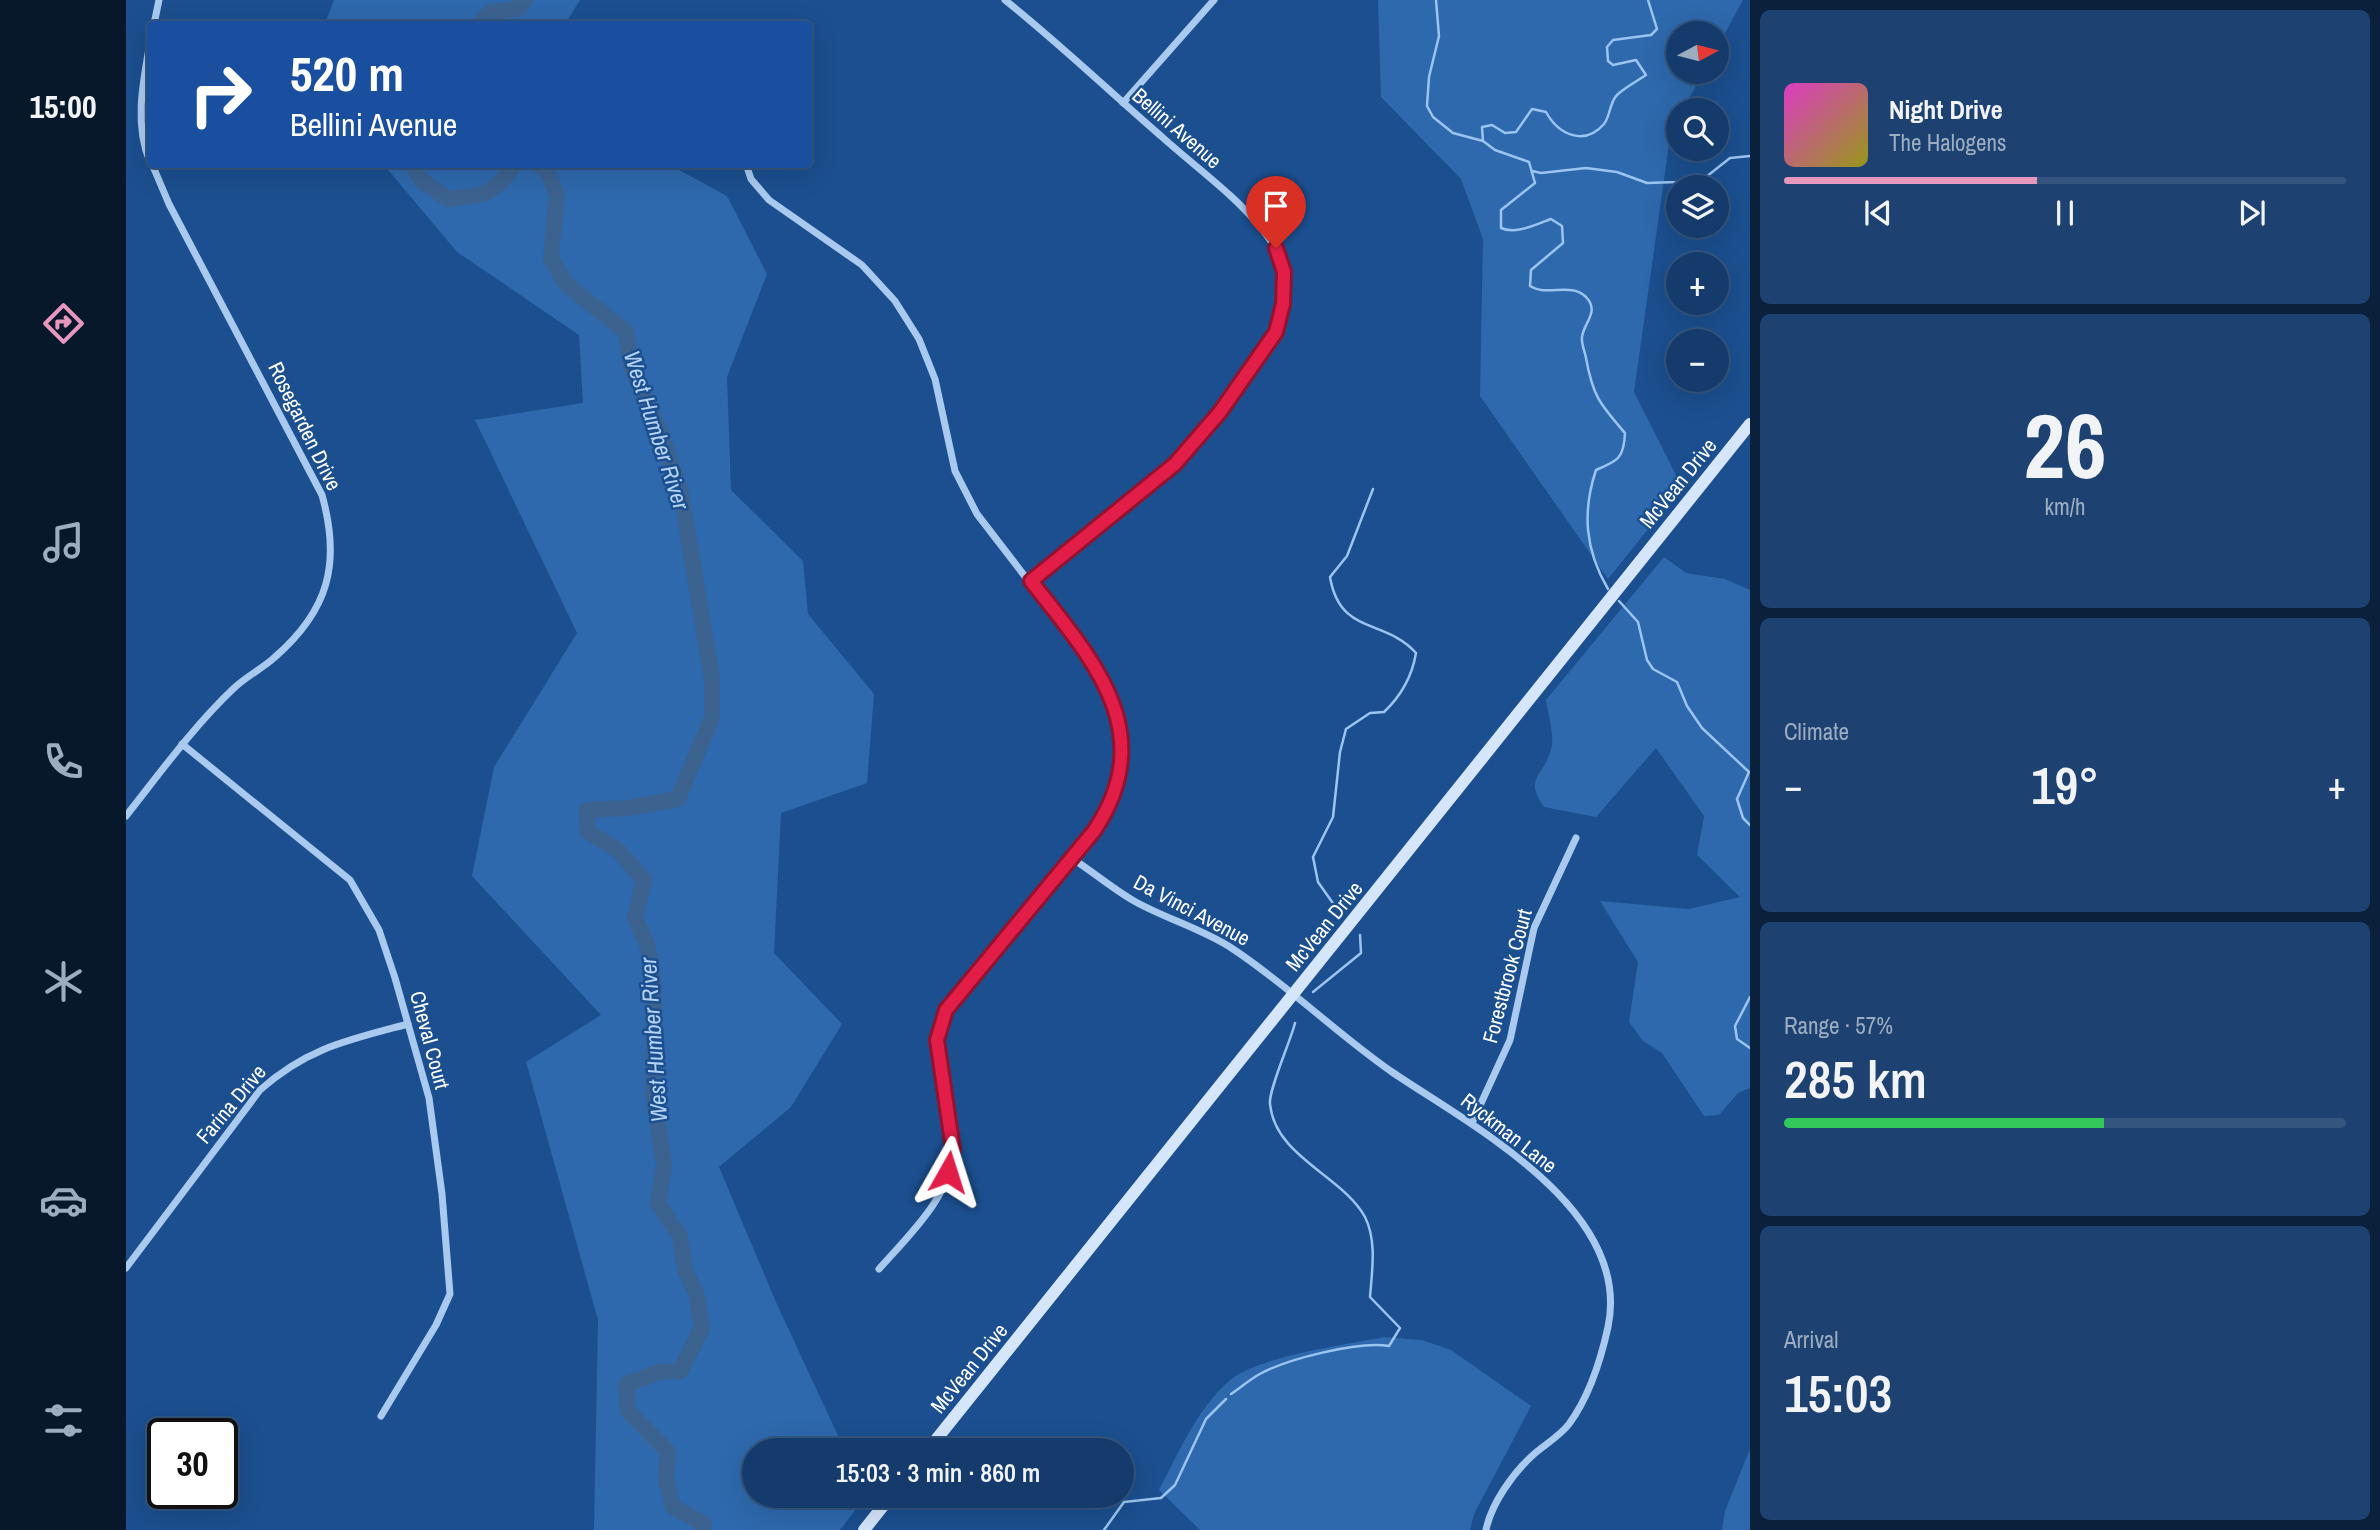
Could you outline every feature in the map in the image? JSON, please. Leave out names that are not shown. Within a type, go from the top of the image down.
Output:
[{"type":"main road","name":"McVean Drive","points":[[937,1438],[1750,424]]},
{"type":"main road","points":[[864,1530],[881,1508]]},
{"type":"street","points":[[155,21],[159,0]]},
{"type":"street","name":"Bellini Avenue","points":[[1005,0],[1261,228],[1276,248],[1284,272],[1283,304],[1276,332],[1220,412],[1175,464],[1031,581]]},
{"type":"street","points":[[1123,103],[1214,0]]},
{"type":"street","name":"Rosegarden Drive","points":[[147,62],[141,99],[143,135],[147,149]]},
{"type":"street","name":"Rosegarden Drive","points":[[126,816],[182,744],[234,688],[274,658],[306,627],[326,589],[332,540],[322,495],[169,204],[153,168]]},
{"type":"street","points":[[747,168],[751,179],[769,200],[862,265],[895,301],[919,339],[935,379],[955,471],[977,514],[1103,678],[1117,710],[1120,727],[1120,770],[1106,813],[1073,859],[946,1010],[937,1040],[953,1149],[948,1172],[940,1193],[919,1224],[879,1269]]},
{"type":"street","name":"Cheval Court","points":[[182,744],[350,880],[379,930],[408,1024],[429,1098],[442,1194],[450,1294],[436,1325],[381,1416]]},
{"type":"street","name":"Forestbrook Court","points":[[1472,1123],[1510,1040],[1534,929],[1576,838]]},
{"type":"street","name":"Da Vinci Avenue","points":[[1073,859],[1134,901],[1232,948],[1294,993]]},
{"type":"street","name":"Ryckman Lane","points":[[1294,993],[1391,1071],[1472,1123],[1539,1175],[1573,1211],[1592,1238],[1609,1290],[1609,1324],[1597,1369],[1568,1426],[1531,1456],[1507,1485],[1486,1530]]},
{"type":"street","name":"Farina Drive","points":[[126,1268],[260,1090],[282,1070],[306,1055],[408,1024]]},
{"type":"shaded area","points":[[334,0],[580,0],[567,21],[326,21]]},
{"type":"shaded area","points":[[1378,0],[1743,0],[1729,26],[1729,21],[1666,21],[1666,84],[1697,84],[1689,98],[1666,98],[1667,161],[1634,392],[1682,487],[1608,579],[1480,396],[1483,239],[1461,179],[1381,97]]},
{"type":"shaded area","points":[[387,168],[676,168],[727,196],[767,274],[727,377],[731,490],[803,561],[808,614],[874,694],[867,783],[781,813],[774,953],[842,1024],[791,1107],[719,1167],[776,1302],[839,1438],[742,1438],[742,1508],[857,1508],[840,1530],[594,1530],[598,1320],[526,1062],[601,1015],[472,876],[494,767],[577,633],[475,420],[583,403],[579,335],[457,252]]},
{"type":"shaded area","points":[[1664,557],[1686,573],[1725,579],[1750,590],[1750,1088],[1738,1093],[1719,1115],[1704,1116],[1662,1053],[1643,1041],[1629,1022],[1638,962],[1600,901],[1689,909],[1740,897],[1697,855],[1704,816],[1656,748],[1596,817],[1544,807],[1535,789],[1537,777],[1548,758],[1552,744],[1546,700]]},
{"type":"shaded area","points":[[1384,1337],[1422,1340],[1451,1350],[1531,1406],[1474,1514],[1470,1530],[1200,1530],[1159,1490],[1181,1446],[1207,1404],[1229,1381],[1242,1372],[1281,1358]]},
{"type":"shaded area","points":[[1750,1449],[1750,1530],[1722,1530],[1725,1511]]},
{"type":"waterway","name":"West Humber River","points":[[482,21],[490,12],[517,9],[525,0]]},
{"type":"waterway","points":[[1436,0],[1439,36],[1429,77],[1427,106],[1433,117],[1453,133],[1483,141],[1495,150],[1529,162],[1535,183],[1501,210],[1501,228],[1519,230],[1551,219],[1562,226],[1563,243],[1531,270],[1530,286],[1544,290],[1573,290],[1586,297],[1592,307],[1582,339],[1592,382],[1604,407],[1625,433],[1623,448],[1618,457],[1596,470],[1589,501],[1590,545],[1608,589]]},
{"type":"waterway","points":[[1483,141],[1482,127],[1492,125],[1505,133],[1516,132],[1532,109],[1546,112],[1557,126],[1572,135],[1588,135],[1596,131],[1604,124],[1615,97],[1646,75],[1636,60],[1613,65],[1608,61],[1607,47],[1613,40],[1651,35],[1657,29],[1648,0]]},
{"type":"waterway","points":[[1532,171],[1541,173],[1586,168],[1617,172],[1647,183],[1676,182],[1706,177],[1730,158],[1750,156]]},
{"type":"waterway","name":"West Humber River","points":[[414,168],[422,181],[448,199],[487,192],[500,183],[512,168]]},
{"type":"waterway","name":"West Humber River","points":[[543,168],[547,171],[557,195],[551,258],[566,284],[626,332],[631,366],[662,436],[681,493],[712,679],[712,717],[678,799],[627,808],[587,810],[588,832],[618,850],[644,880],[635,917],[648,947],[654,983],[653,1093],[664,1166],[658,1204],[680,1236],[685,1270],[697,1296],[702,1328],[680,1371],[658,1372],[626,1385],[628,1411],[668,1452],[666,1480],[673,1507],[704,1524],[703,1530]]},
{"type":"waterway","points":[[1337,909],[1318,882],[1313,857],[1333,817],[1340,752],[1346,729],[1370,713],[1384,712],[1390,706],[1409,678],[1416,653],[1404,642],[1353,618],[1335,596],[1330,577],[1347,556],[1373,489]]},
{"type":"waterway","points":[[1619,601],[1638,622],[1647,660],[1653,669],[1677,682],[1687,706],[1702,728],[1749,772],[1737,799],[1743,818],[1750,825]]},
{"type":"waterway","points":[[1313,992],[1361,953],[1360,935]]},
{"type":"waterway","points":[[1750,997],[1735,1026],[1737,1039],[1750,1048]]},
{"type":"waterway","points":[[1231,1394],[1258,1375],[1304,1357],[1359,1346],[1389,1346],[1400,1328],[1370,1297],[1372,1246],[1365,1217],[1342,1190],[1296,1152],[1275,1122],[1270,1097],[1295,1023]]},
{"type":"waterway","points":[[1104,1530],[1124,1502],[1161,1498],[1175,1485],[1206,1419],[1226,1399]]},
{"type":"route","points":[[948,1172],[953,1149],[937,1040],[946,1010],[1094,831],[1112,800],[1120,770],[1121,738],[1117,710],[1103,678],[1031,581],[1175,464],[1220,412],[1257,362],[1276,332],[1283,304],[1284,272],[1276,248]]}]
